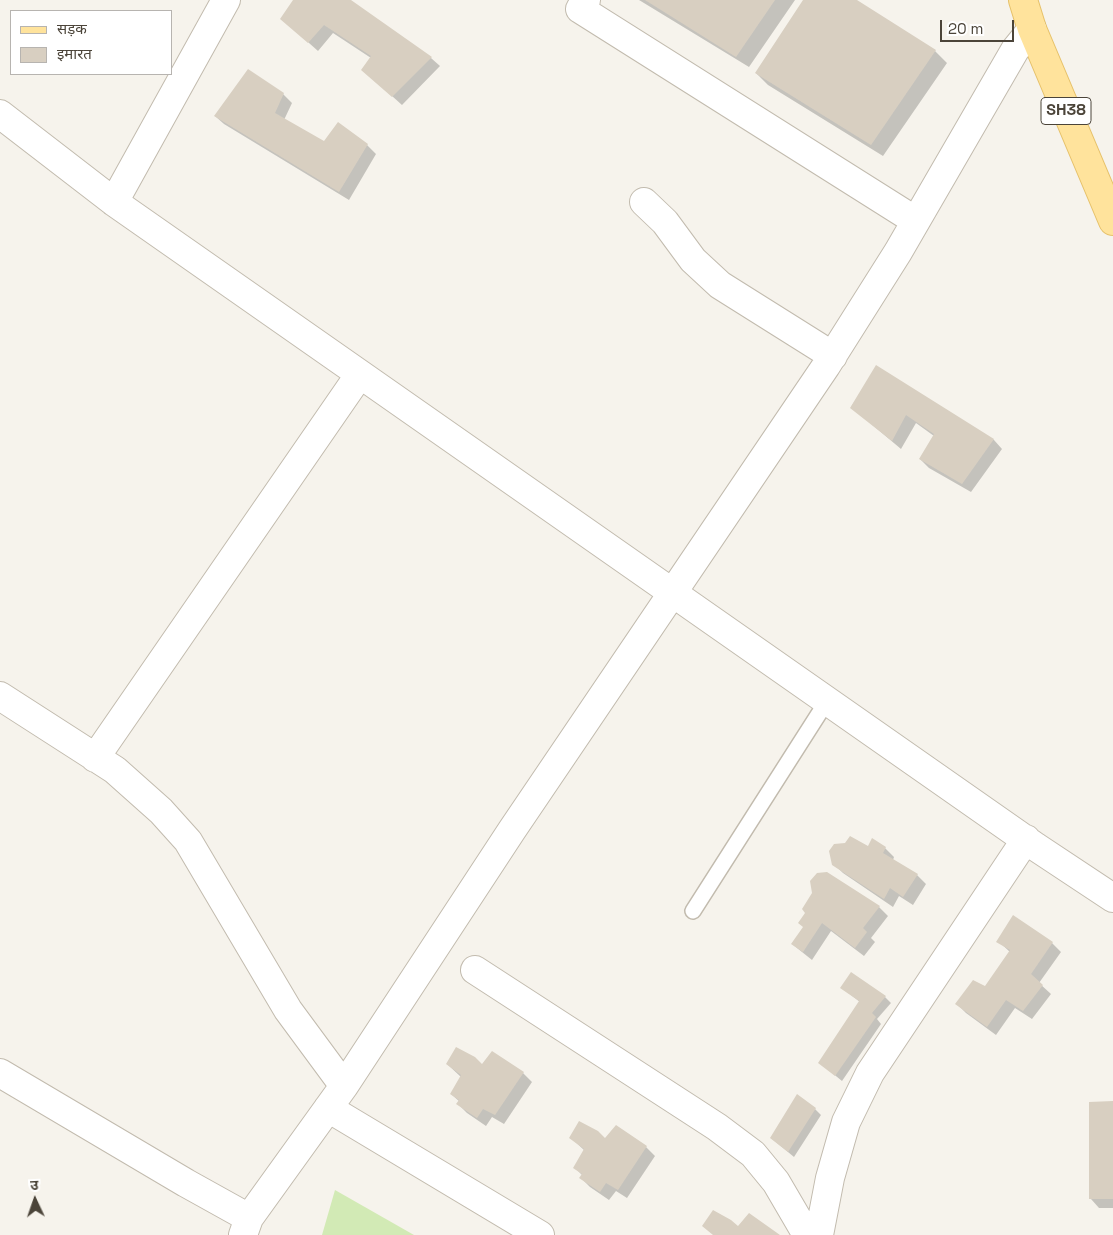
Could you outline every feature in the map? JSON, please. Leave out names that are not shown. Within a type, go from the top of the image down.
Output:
[{"type":"main road","name":"SH38","points":[[1023,0],[1032,29],[1110,208]]},
{"type":"street","points":[[114,202],[226,0]]},
{"type":"street","points":[[586,0],[580,9],[916,220]]},
{"type":"street","points":[[0,1073],[186,1183],[246,1226],[344,1086],[512,830],[833,356],[893,260],[1016,50],[1032,29]]},
{"type":"street","points":[[0,114],[114,202],[827,701],[1113,898]]},
{"type":"street","points":[[644,202],[665,222],[693,260],[720,285],[833,356]]},
{"type":"street","points":[[95,758],[360,374]]},
{"type":"street","points":[[0,696],[115,770],[161,811],[188,841],[288,1010],[344,1086]]},
{"type":"street","points":[[819,1235],[830,1178],[846,1122],[870,1073],[1026,839]]},
{"type":"street","points":[[475,970],[717,1128],[753,1154],[776,1182],[807,1235]]},
{"type":"street","points":[[328,1108],[540,1235]]},
{"type":"lane","points":[[693,911],[827,701]]},
{"type":"green space","points":[[335,1190],[414,1235],[322,1235]]},
{"type":"building","points":[[293,0],[351,0],[432,57],[392,97],[361,70],[371,56],[324,25],[308,43],[280,19]]},
{"type":"building","points":[[645,0],[775,0],[736,57]]},
{"type":"building","points":[[803,0],[857,0],[936,50],[871,145],[755,73]]},
{"type":"building","points":[[248,69],[284,93],[275,113],[324,141],[338,122],[368,144],[339,192],[214,116]]},
{"type":"building","points":[[876,365],[994,439],[962,484],[919,459],[934,434],[906,415],[892,441],[850,408]]},
{"type":"building","points":[[850,836],[868,846],[872,838],[886,847],[883,853],[918,874],[903,897],[890,888],[884,899],[832,865],[829,851],[834,844],[845,843]]},
{"type":"building","points":[[827,872],[880,906],[863,928],[867,932],[855,948],[822,923],[803,952],[791,944],[803,927],[798,923],[805,913],[802,909],[812,893],[810,881],[817,873]]},
{"type":"building","points":[[1013,915],[1053,942],[1031,974],[1043,985],[1023,1011],[1006,1000],[987,1027],[955,1004],[973,980],[985,986],[1010,950],[996,942]]},
{"type":"building","points":[[851,972],[886,996],[872,1013],[876,1017],[835,1076],[818,1063],[859,1001],[840,988]]},
{"type":"building","points":[[456,1047],[475,1057],[482,1064],[492,1051],[524,1072],[495,1115],[483,1109],[477,1118],[456,1104],[459,1100],[450,1094],[461,1075],[446,1064]]},
{"type":"building","points":[[797,1094],[816,1108],[788,1152],[770,1138]]},
{"type":"building","points":[[1113,1101],[1113,1199],[1089,1199],[1089,1102]]},
{"type":"building","points":[[579,1121],[598,1131],[605,1138],[616,1125],[647,1146],[618,1190],[606,1183],[600,1192],[579,1178],[582,1174],[573,1168],[584,1149],[569,1138]]},
{"type":"building","points":[[713,1210],[738,1226],[749,1213],[780,1235],[713,1235],[702,1226]]}]
